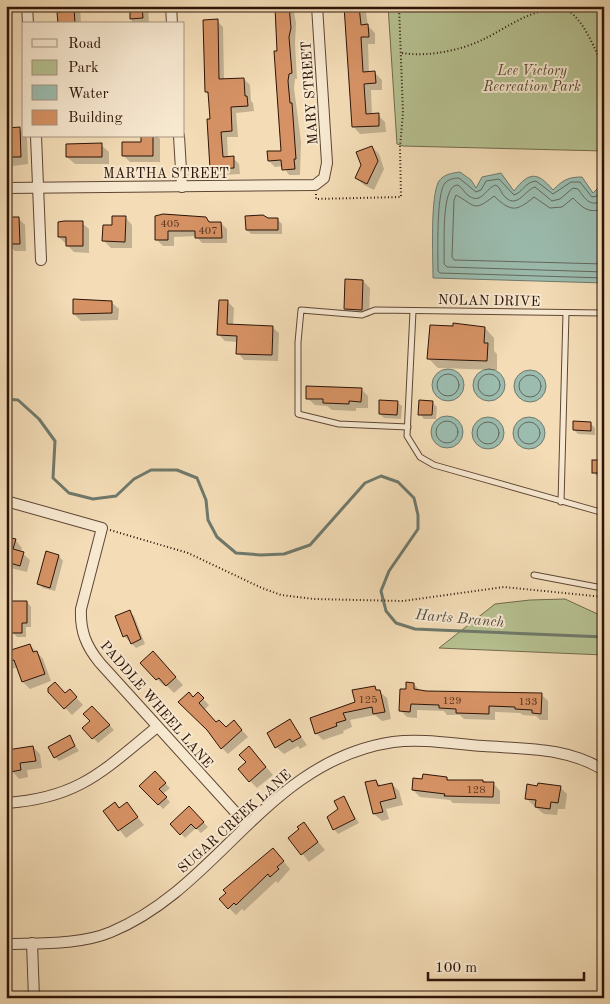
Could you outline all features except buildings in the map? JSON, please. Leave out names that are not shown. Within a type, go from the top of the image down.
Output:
[{"type":"street","points":[[27,6],[28,22]]},
{"type":"street","points":[[171,6],[172,22]]},
{"type":"street","name":"MARY STREET","points":[[317,6],[327,154],[320,181]]},
{"type":"street","points":[[36,138],[41,260]]},
{"type":"street","points":[[179,138],[182,187]]},
{"type":"street","name":"MARTHA STREET","points":[[6,188],[182,187],[320,181]]},
{"type":"street","points":[[6,501],[102,528]]},
{"type":"street","name":"PADDLE WHEEL LANE","points":[[102,528],[84,593],[80,622],[82,634],[100,663],[156,727],[247,825]]},
{"type":"street","points":[[6,803],[47,798],[74,789],[103,771],[156,727]]},
{"type":"street","name":"SUGAR CREEK LANE","points":[[6,944],[97,937],[128,923],[178,890],[289,787],[314,770],[341,757],[392,742],[407,741],[562,752],[575,755],[604,770]]},
{"type":"street","points":[[32,943],[34,998]]},
{"type":"lane","name":"NOLAN DRIVE","points":[[408,427],[339,424],[298,414],[298,342],[302,310],[362,315],[375,310],[604,313]]},
{"type":"lane","points":[[413,311],[407,436],[420,458],[434,466],[604,513]]},
{"type":"lane","points":[[561,502],[566,313]]},
{"type":"lane","points":[[534,575],[596,587],[604,586]]},
{"type":"path","points":[[320,181],[316,199],[401,197],[400,148],[403,113],[399,6]]},
{"type":"path","points":[[401,53],[430,54],[455,48],[483,39],[534,10],[558,6],[566,9],[578,20],[604,67]]},
{"type":"path","points":[[102,528],[188,553],[281,595],[314,599],[403,600],[504,587],[604,597]]},
{"type":"green space","name":"Lee Victory Recreation Park","points":[[388,6],[604,6],[604,151],[403,146],[397,144]]},
{"type":"green space","points":[[565,599],[604,617],[604,655],[439,648],[495,604]]},
{"type":"water","points":[[460,172],[471,180],[476,188],[482,177],[501,173],[514,191],[524,180],[534,176],[543,180],[553,190],[566,180],[582,177],[593,193],[604,182],[604,283],[433,278],[433,227],[436,188],[443,177]]},
{"type":"water","points":[[448,369],[459,374],[464,385],[459,396],[448,401],[437,396],[432,385],[437,374]]},
{"type":"water","points":[[489,369],[500,374],[505,385],[500,396],[489,401],[478,396],[473,385],[478,374]]},
{"type":"water","points":[[530,370],[541,375],[546,386],[541,397],[530,402],[519,397],[514,386],[519,375]]},
{"type":"water","points":[[447,416],[458,421],[463,432],[458,443],[447,448],[436,443],[431,432],[436,421]]},
{"type":"water","points":[[488,417],[499,422],[504,433],[499,444],[488,449],[477,444],[472,433],[477,422]]},
{"type":"water","points":[[529,417],[540,422],[545,433],[540,444],[529,449],[518,444],[513,433],[518,422]]},
{"type":"waterway","name":"Harts Branch","points":[[6,399],[18,400],[39,419],[55,441],[53,478],[69,493],[93,499],[116,496],[134,479],[151,470],[177,470],[197,478],[206,500],[208,520],[217,537],[236,553],[284,554],[310,545],[365,483],[381,476],[398,482],[414,498],[418,515],[418,529],[389,571],[381,591],[386,611],[396,623],[415,629],[604,637]]}]
